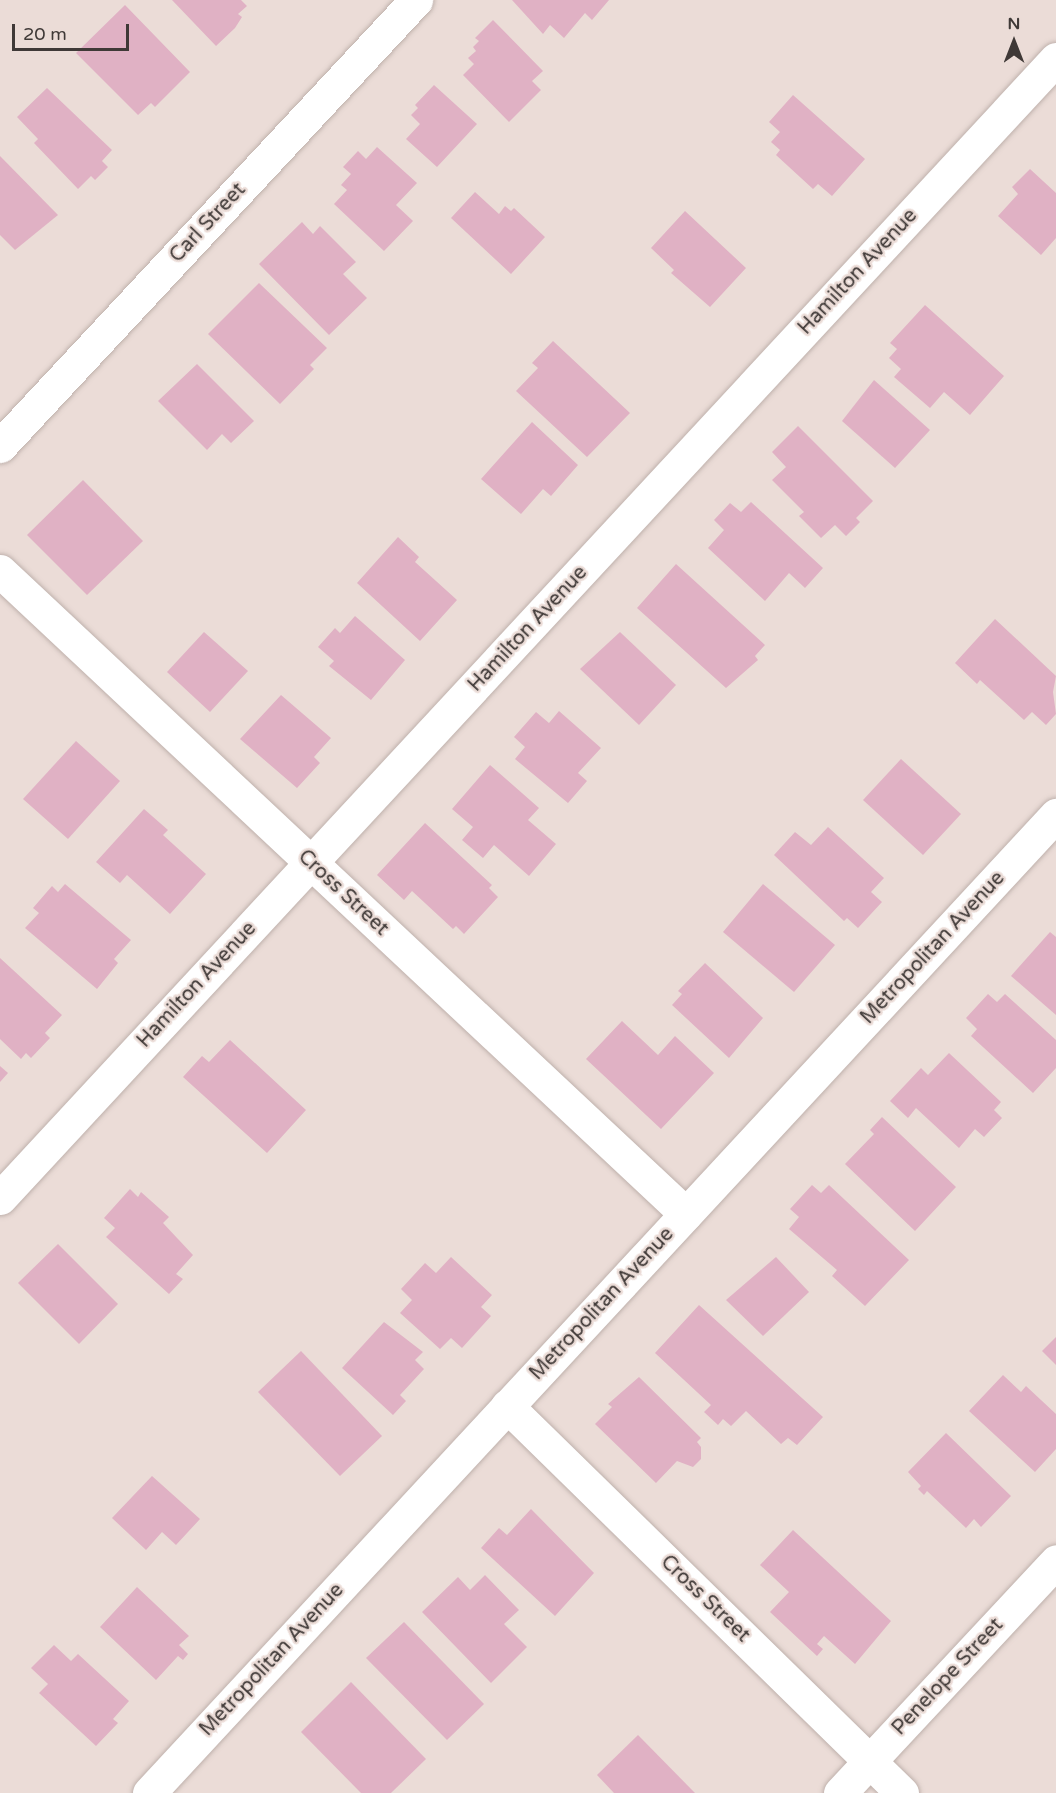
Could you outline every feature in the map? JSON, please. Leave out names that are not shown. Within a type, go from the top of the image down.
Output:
[{"type":"street","name":"Carl Street","points":[[0,446],[416,0]]},
{"type":"street","name":"Hamilton Avenue","points":[[0,1198],[1056,59]]},
{"type":"street","name":"Cross Street","points":[[0,571],[686,1214]]},
{"type":"street","name":"Metropolitan Avenue","points":[[149,1793],[1056,815]]},
{"type":"street","name":"Cross Street","points":[[507,1406],[871,1760],[902,1793]]},
{"type":"street","name":"Penelope Street","points":[[840,1793],[1056,1561]]},
{"type":"building","points":[[172,0],[241,0],[247,6],[238,14],[242,17],[235,28],[216,46]]},
{"type":"building","points":[[512,0],[609,0],[592,20],[585,13],[564,38],[550,25],[543,34]]},
{"type":"building","points":[[125,5],[190,72],[155,107],[151,103],[138,115],[76,53]]},
{"type":"building","points":[[493,20],[543,71],[532,81],[541,90],[509,122],[463,75],[474,64],[468,58],[476,51],[473,47],[479,41],[475,38]]},
{"type":"building","points":[[434,85],[477,124],[437,167],[406,139],[420,124],[411,115],[418,108],[415,105]]},
{"type":"building","points":[[47,88],[112,150],[102,161],[108,167],[95,180],[91,176],[78,189],[34,143],[38,139],[17,117]]},
{"type":"building","points":[[793,95],[865,159],[832,196],[818,184],[813,189],[776,155],[780,150],[771,142],[780,132],[769,122]]},
{"type":"building","points":[[377,147],[417,183],[396,205],[413,221],[384,251],[334,204],[347,190],[341,185],[351,174],[343,167],[358,151],[366,159]]},
{"type":"building","points":[[0,156],[58,215],[15,250],[0,235]]},
{"type":"building","points":[[1030,169],[1056,193],[1056,238],[1041,255],[998,216],[1018,194],[1012,187]]},
{"type":"building","points":[[475,192],[499,214],[505,206],[511,211],[514,208],[545,237],[511,274],[451,218]]},
{"type":"building","points":[[685,211],[746,268],[710,307],[671,273],[674,270],[651,248]]},
{"type":"building","points":[[302,222],[313,234],[320,226],[356,262],[343,274],[367,298],[329,335],[259,264]]},
{"type":"building","points":[[259,283],[327,348],[310,365],[314,369],[280,404],[208,334]]},
{"type":"building","points":[[925,305],[1004,376],[970,415],[944,392],[930,408],[894,377],[901,369],[889,358],[897,349],[890,343]]},
{"type":"building","points":[[553,341],[630,413],[587,457],[516,391],[538,368],[532,363]]},
{"type":"building","points":[[197,364],[254,421],[231,443],[222,434],[207,450],[158,401]]},
{"type":"building","points":[[874,380],[930,430],[895,468],[842,421]]},
{"type":"building","points":[[532,422],[578,465],[551,496],[543,489],[521,514],[481,479]]},
{"type":"building","points":[[798,426],[873,501],[856,518],[860,522],[846,536],[835,525],[821,538],[799,516],[804,512],[772,480],[786,467],[772,452]]},
{"type":"building","points":[[83,480],[143,541],[87,595],[27,535]]},
{"type":"building","points":[[751,502],[823,568],[805,588],[789,573],[765,601],[708,548],[724,530],[714,520],[730,503],[741,512]]},
{"type":"building","points":[[398,537],[419,557],[415,562],[457,600],[420,641],[357,583]]},
{"type":"building","points":[[676,564],[765,645],[755,656],[758,660],[726,688],[637,608]]},
{"type":"building","points":[[355,616],[405,660],[371,700],[329,666],[334,661],[318,647],[335,628],[340,633]]},
{"type":"building","points":[[995,619],[1056,676],[1053,692],[1056,714],[1046,725],[1032,712],[1024,720],[980,680],[977,684],[955,663]]},
{"type":"building","points":[[204,632],[248,671],[210,712],[167,672]]},
{"type":"building","points":[[620,632],[676,685],[639,725],[580,669]]},
{"type":"building","points":[[281,695],[331,738],[314,757],[320,763],[297,788],[240,739]]},
{"type":"building","points":[[559,711],[601,748],[578,773],[587,781],[568,803],[515,759],[525,747],[514,737],[536,712],[549,723]]},
{"type":"building","points":[[76,741],[120,781],[68,839],[23,799]]},
{"type":"building","points":[[901,759],[961,814],[923,855],[863,800]]},
{"type":"building","points":[[490,765],[539,808],[528,820],[556,844],[529,876],[494,845],[483,858],[462,840],[473,827],[452,809]]},
{"type":"building","points":[[144,809],[168,830],[163,835],[206,874],[170,914],[127,875],[120,883],[96,862]]},
{"type":"building","points":[[425,823],[492,885],[489,888],[498,897],[464,934],[456,926],[453,929],[412,891],[404,900],[377,875]]},
{"type":"building","points":[[828,827],[884,878],[871,892],[882,902],[858,928],[847,918],[844,921],[774,855],[795,832],[811,845]]},
{"type":"building","points":[[65,884],[131,940],[114,959],[118,963],[97,989],[25,928],[39,913],[33,908],[52,886],[58,892]]},
{"type":"building","points":[[763,884],[835,945],[794,992],[723,932]]},
{"type":"building","points":[[1050,932],[1056,937],[1056,1015],[1011,976]]},
{"type":"building","points":[[0,958],[62,1015],[45,1033],[50,1038],[31,1058],[26,1053],[21,1059],[0,1039]]},
{"type":"building","points":[[705,963],[763,1018],[729,1058],[672,1005],[682,994],[678,991]]},
{"type":"building","points":[[988,994],[997,1002],[1005,994],[1056,1040],[1056,1068],[1033,1093],[971,1036],[977,1029],[966,1018]]},
{"type":"building","points":[[622,1021],[658,1055],[675,1036],[714,1073],[661,1129],[586,1059]]},
{"type":"building","points":[[230,1040],[306,1110],[267,1153],[183,1077],[202,1056],[209,1062]]},
{"type":"building","points":[[949,1053],[1001,1102],[994,1110],[1002,1118],[984,1137],[975,1129],[959,1148],[916,1108],[908,1118],[890,1101],[921,1068],[928,1075]]},
{"type":"building","points":[[0,1066],[8,1073],[0,1082]]},
{"type":"building","points":[[882,1117],[956,1187],[915,1231],[845,1164],[874,1134],[870,1130]]},
{"type":"building","points":[[812,1185],[821,1193],[829,1185],[909,1260],[865,1306],[832,1276],[837,1270],[789,1229],[799,1217],[790,1209]]},
{"type":"building","points":[[130,1189],[138,1197],[141,1192],[169,1217],[163,1223],[193,1255],[176,1274],[183,1279],[169,1294],[106,1237],[115,1228],[104,1218]]},
{"type":"building","points":[[58,1244],[118,1304],[79,1344],[18,1283]]},
{"type":"building","points":[[451,1257],[492,1295],[481,1307],[491,1316],[462,1348],[451,1338],[440,1349],[400,1313],[412,1300],[401,1289],[425,1263],[436,1273]]},
{"type":"building","points":[[776,1257],[809,1292],[763,1336],[726,1300]]},
{"type":"building","points":[[699,1305],[823,1417],[797,1445],[788,1438],[781,1444],[746,1411],[731,1426],[723,1419],[718,1425],[704,1412],[711,1405],[655,1353]]},
{"type":"building","points":[[384,1322],[423,1352],[415,1360],[424,1369],[400,1395],[406,1401],[393,1415],[342,1368]]},
{"type":"building","points":[[1056,1337],[1056,1365],[1042,1351]]},
{"type":"building","points":[[301,1351],[382,1436],[340,1476],[258,1392]]},
{"type":"building","points":[[1003,1375],[1021,1392],[1026,1386],[1056,1414],[1056,1449],[1035,1472],[969,1411]]},
{"type":"building","points":[[639,1377],[701,1438],[697,1442],[701,1447],[701,1459],[693,1467],[677,1461],[656,1483],[595,1424],[612,1407],[608,1404]]},
{"type":"building","points":[[946,1433],[1011,1496],[981,1527],[974,1519],[966,1528],[927,1491],[924,1495],[918,1489],[921,1486],[908,1472]]},
{"type":"building","points":[[152,1476],[200,1519],[176,1545],[162,1532],[146,1550],[112,1518]]},
{"type":"building","points":[[531,1509],[594,1573],[555,1616],[481,1548],[499,1528],[507,1535]]},
{"type":"building","points":[[793,1530],[891,1621],[855,1664],[824,1636],[817,1644],[823,1649],[817,1656],[770,1612],[789,1592],[760,1565]]},
{"type":"building","points":[[485,1575],[519,1610],[504,1624],[527,1647],[491,1683],[422,1612],[458,1577],[470,1590]]},
{"type":"building","points":[[137,1587],[189,1636],[179,1645],[188,1654],[183,1660],[178,1656],[156,1680],[100,1627]]},
{"type":"building","points":[[404,1622],[484,1704],[447,1740],[366,1658]]},
{"type":"building","points":[[54,1645],[71,1661],[78,1654],[129,1701],[113,1719],[118,1723],[96,1746],[39,1693],[48,1684],[31,1668]]},
{"type":"building","points":[[351,1682],[426,1759],[391,1793],[361,1793],[301,1732]]},
{"type":"building","points":[[638,1735],[695,1793],[614,1793],[597,1775]]}]
